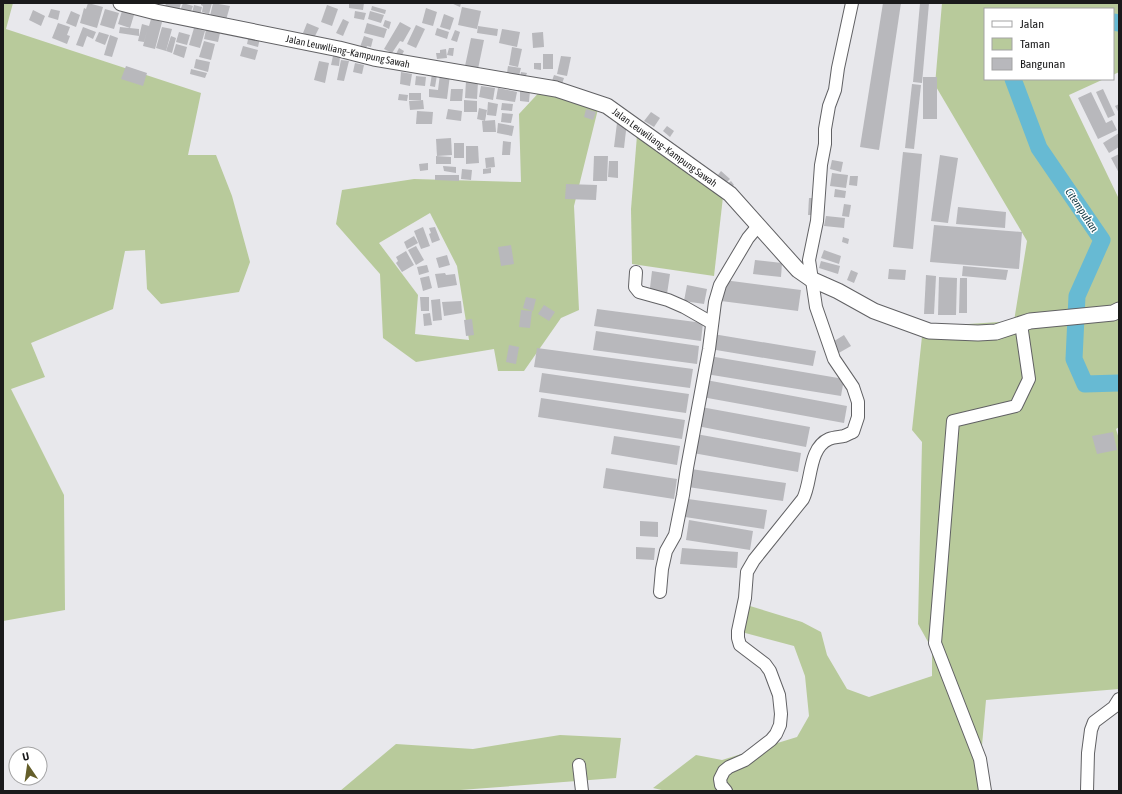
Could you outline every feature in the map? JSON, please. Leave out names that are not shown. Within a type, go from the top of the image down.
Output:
[{"type":"main road","name":"Jalan Leuwiliang–Kampung Sawah","points":[[121,3],[156,12],[374,58],[556,89],[590,99],[607,106],[620,114],[730,194],[798,270],[811,279],[838,291],[874,311],[929,331],[978,333],[996,332],[1026,323],[1116,312]]},
{"type":"street","points":[[726,791],[721,785],[720,779],[724,771],[729,767],[745,760],[771,740],[776,734],[780,725],[781,714],[779,695],[770,671],[765,664],[740,645],[738,638],[738,631],[745,598],[747,572],[754,560],[803,499],[807,492],[810,468],[818,448],[829,439],[844,436],[853,432],[858,417],[858,402],[853,386],[834,359],[816,307],[809,260],[817,221],[821,165],[829,106],[835,90],[838,68],[852,3]]},
{"type":"street","points":[[660,592],[662,569],[666,551],[674,535],[683,496],[709,348],[715,302],[720,285],[748,238],[758,226]]},
{"type":"street","points":[[636,272],[635,287],[639,292],[668,300],[684,307],[712,323]]},
{"type":"street","points":[[985,791],[980,759],[935,643],[953,422],[1016,406],[1029,379],[1026,323]]},
{"type":"street","points":[[1087,791],[1088,753],[1091,730],[1094,722],[1114,707],[1119,699]]},
{"type":"street","points":[[580,765],[582,791]]},
{"type":"green space","points":[[3,3],[13,3],[6,29],[201,93],[188,155],[216,155],[232,196],[250,262],[239,292],[161,304],[147,289],[145,250],[125,251],[113,309],[31,343],[45,377],[11,389],[64,495],[65,610],[3,621]]},
{"type":"green space","points":[[942,3],[1119,3],[1119,72],[1114,74],[1114,8],[984,8],[984,80],[1102,80],[1069,95],[1119,199],[1119,427],[1116,429],[1119,439],[1119,689],[986,700],[978,791],[666,791],[653,788],[696,755],[722,760],[797,737],[809,716],[805,676],[794,646],[734,630],[740,603],[802,622],[821,632],[827,655],[847,689],[869,697],[932,676],[932,649],[918,624],[922,442],[912,430],[923,327],[1014,321],[1027,241],[935,85]]},
{"type":"green space","points":[[545,86],[600,101],[574,206],[579,310],[561,318],[524,371],[498,371],[494,349],[416,362],[383,338],[380,274],[336,224],[342,190],[414,179],[521,182],[519,114]],"holes":[[[430,213],[457,266],[469,340],[415,334],[418,295],[379,243]]]},
{"type":"green space","points":[[638,123],[724,188],[714,276],[632,264],[631,209]]},
{"type":"green space","points":[[560,735],[621,738],[616,778],[447,791],[340,791],[396,744],[473,749]]},
{"type":"building","points":[[88,3],[103,7],[97,28],[80,23],[84,8],[86,9]]},
{"type":"building","points":[[166,3],[181,3],[179,11],[165,7]]},
{"type":"building","points":[[183,3],[193,6],[190,14],[180,11]]},
{"type":"building","points":[[201,3],[212,3],[209,14],[202,12],[203,6]]},
{"type":"building","points":[[213,3],[230,6],[226,20],[210,16]]},
{"type":"building","points":[[349,3],[364,3],[363,10],[349,8]]},
{"type":"building","points":[[451,3],[461,3],[460,7]]},
{"type":"building","points":[[883,3],[901,3],[879,150],[860,147]]},
{"type":"building","points":[[920,3],[929,3],[922,83],[913,82]]},
{"type":"building","points":[[194,5],[202,7],[200,15],[192,13]]},
{"type":"building","points":[[327,5],[338,9],[332,26],[321,22]]},
{"type":"building","points":[[372,6],[386,10],[385,14],[371,10]]},
{"type":"building","points":[[462,7],[481,11],[477,29],[458,25]]},
{"type":"building","points":[[426,8],[437,12],[433,26],[422,23]]},
{"type":"building","points":[[51,9],[60,11],[58,20],[48,17]]},
{"type":"building","points":[[105,9],[119,13],[114,29],[100,25]]},
{"type":"building","points":[[33,10],[45,16],[41,26],[29,20]]},
{"type":"building","points":[[71,11],[80,15],[76,27],[66,23]]},
{"type":"building","points":[[122,11],[134,15],[130,28],[118,24]]},
{"type":"building","points":[[355,11],[366,13],[364,20],[354,18]]},
{"type":"building","points":[[370,11],[384,15],[381,23],[368,19]]},
{"type":"building","points":[[444,14],[454,18],[450,30],[440,27]]},
{"type":"building","points":[[151,19],[162,22],[155,49],[143,46],[147,31],[144,42],[138,41],[142,24],[149,26]]},
{"type":"building","points":[[343,19],[349,22],[343,36],[336,33]]},
{"type":"building","points":[[385,20],[391,22],[389,29],[383,26]]},
{"type":"building","points":[[400,22],[411,28],[403,42],[400,41],[392,53],[384,49]]},
{"type":"building","points":[[58,23],[70,27],[67,35],[70,36],[67,44],[52,38]]},
{"type":"building","points":[[307,23],[319,28],[314,38],[303,33]]},
{"type":"building","points":[[367,23],[387,29],[384,38],[364,33]]},
{"type":"building","points":[[416,25],[425,29],[416,48],[407,44]]},
{"type":"building","points":[[478,26],[498,29],[497,36],[477,33]]},
{"type":"building","points":[[83,27],[96,32],[93,39],[87,36],[83,47],[76,45]]},
{"type":"building","points":[[120,27],[139,29],[139,36],[119,33]]},
{"type":"building","points":[[162,27],[172,29],[166,51],[156,48]]},
{"type":"building","points":[[194,28],[205,31],[200,48],[189,45]]},
{"type":"building","points":[[437,28],[449,32],[447,39],[435,35]]},
{"type":"building","points":[[502,29],[520,32],[517,47],[499,43]]},
{"type":"building","points":[[206,30],[220,33],[218,42],[204,39]]},
{"type":"building","points":[[455,30],[460,32],[457,42],[451,40]]},
{"type":"building","points":[[99,32],[109,35],[105,45],[95,41]]},
{"type":"building","points":[[179,32],[190,35],[187,45],[176,42]]},
{"type":"building","points":[[543,32],[544,47],[533,48],[532,33]]},
{"type":"building","points":[[110,35],[118,38],[112,57],[104,55]]},
{"type":"building","points":[[249,35],[260,38],[258,47],[247,44]]},
{"type":"building","points":[[171,36],[176,38],[172,53],[166,51]]},
{"type":"building","points":[[364,36],[373,39],[371,47],[360,47]]},
{"type":"building","points":[[471,38],[484,40],[478,69],[465,66]]},
{"type":"building","points":[[204,41],[215,44],[211,60],[199,57]]},
{"type":"building","points":[[176,44],[187,47],[184,58],[173,54]]},
{"type":"building","points":[[243,46],[258,50],[255,60],[240,56]]},
{"type":"building","points":[[512,47],[522,49],[518,67],[509,65]]},
{"type":"building","points":[[399,48],[404,51],[401,57],[396,54]]},
{"type":"building","points":[[449,48],[454,48],[453,56],[447,55]]},
{"type":"building","points":[[446,49],[447,58],[437,59],[436,53],[440,53],[440,50]]},
{"type":"building","points":[[543,54],[553,54],[553,69],[543,69]]},
{"type":"building","points":[[333,56],[340,57],[339,66],[331,65]]},
{"type":"building","points":[[561,56],[571,57],[567,76],[557,74]]},
{"type":"building","points":[[196,59],[210,62],[208,72],[194,68]]},
{"type":"building","points":[[341,60],[349,61],[344,81],[337,80]]},
{"type":"building","points":[[319,61],[329,63],[325,83],[314,80]]},
{"type":"building","points":[[355,63],[364,65],[362,74],[353,72]]},
{"type":"building","points":[[534,63],[541,63],[541,70],[534,69]]},
{"type":"building","points":[[126,66],[147,73],[143,86],[121,79]]},
{"type":"building","points":[[508,66],[521,68],[519,76],[507,73]]},
{"type":"building","points":[[191,69],[207,73],[205,78],[190,74]]},
{"type":"building","points":[[401,72],[412,74],[410,86],[400,84]]},
{"type":"building","points":[[521,72],[527,73],[525,78],[520,77]]},
{"type":"building","points":[[432,74],[437,75],[435,87],[430,86]]},
{"type":"building","points":[[440,74],[450,75],[447,99],[429,97],[429,89],[438,90]]},
{"type":"building","points":[[554,75],[564,78],[562,84],[552,81]]},
{"type":"building","points":[[416,76],[426,77],[425,86],[415,85]]},
{"type":"building","points":[[923,77],[937,77],[937,119],[923,119]]},
{"type":"building","points":[[466,81],[478,82],[477,99],[465,98]]},
{"type":"building","points":[[912,84],[921,85],[914,149],[905,148]]},
{"type":"building","points":[[481,86],[495,88],[493,100],[479,97]]},
{"type":"building","points":[[498,88],[517,92],[515,102],[496,99]]},
{"type":"building","points":[[451,89],[463,89],[462,101],[450,101]]},
{"type":"building","points":[[1103,89],[1115,115],[1108,118],[1096,92]]},
{"type":"building","points":[[520,91],[530,91],[529,102],[520,101]]},
{"type":"building","points":[[1091,92],[1106,123],[1112,120],[1117,130],[1098,139],[1078,98]]},
{"type":"building","points":[[409,93],[421,93],[421,100],[409,100]]},
{"type":"building","points":[[399,94],[408,95],[407,101],[398,100]]},
{"type":"building","points":[[423,100],[424,109],[410,110],[409,101]]},
{"type":"building","points":[[464,100],[477,101],[477,112],[464,112]]},
{"type":"building","points":[[488,102],[498,104],[496,116],[487,115]]},
{"type":"building","points":[[502,103],[513,104],[512,111],[501,110]]},
{"type":"building","points":[[1119,104],[1119,113],[1115,106]]},
{"type":"building","points":[[479,108],[487,110],[485,121],[477,119]]},
{"type":"building","points":[[448,109],[462,111],[461,121],[446,119]]},
{"type":"building","points":[[586,109],[596,112],[593,120],[584,117]]},
{"type":"building","points":[[417,111],[433,112],[432,124],[416,124]]},
{"type":"building","points":[[651,112],[660,118],[654,127],[644,121]]},
{"type":"building","points":[[502,113],[513,114],[511,123],[501,122]]},
{"type":"building","points":[[618,115],[627,122],[624,148],[614,147]]},
{"type":"building","points":[[495,120],[496,132],[483,132],[482,121]]},
{"type":"building","points":[[498,123],[514,126],[512,136],[497,133]]},
{"type":"building","points":[[667,126],[674,131],[670,137],[663,131]]},
{"type":"building","points":[[1119,133],[1119,147],[1109,153],[1103,143]]},
{"type":"building","points":[[451,138],[452,155],[437,156],[436,139]]},
{"type":"building","points":[[503,141],[511,142],[510,155],[502,155]]},
{"type":"building","points":[[454,143],[464,143],[464,158],[454,158]]},
{"type":"building","points":[[466,146],[478,146],[479,163],[466,164]]},
{"type":"building","points":[[903,152],[922,154],[913,249],[893,247]]},
{"type":"building","points":[[1119,154],[1119,173],[1111,158]]},
{"type":"building","points":[[940,155],[958,158],[948,223],[931,221]]},
{"type":"building","points":[[436,156],[451,157],[451,164],[436,164]]},
{"type":"building","points":[[594,156],[608,156],[607,181],[593,181]]},
{"type":"building","points":[[494,157],[495,167],[486,168],[485,158]]},
{"type":"building","points":[[832,160],[843,162],[841,172],[830,169]]},
{"type":"building","points":[[609,161],[618,161],[618,178],[608,177]]},
{"type":"building","points":[[428,163],[428,170],[420,171],[419,164]]},
{"type":"building","points":[[443,166],[456,167],[456,173],[444,171]]},
{"type":"building","points":[[491,168],[491,173],[483,174],[483,169]]},
{"type":"building","points":[[462,169],[472,170],[471,180],[461,179]]},
{"type":"building","points":[[721,171],[730,179],[726,183],[718,175]]},
{"type":"building","points":[[832,173],[848,175],[846,188],[830,186]]},
{"type":"building","points":[[435,175],[459,175],[459,181],[435,180]]},
{"type":"building","points":[[850,176],[858,176],[857,186],[849,185]]},
{"type":"building","points":[[731,181],[734,185],[730,188],[727,184]]},
{"type":"building","points":[[566,184],[597,185],[596,200],[565,199]]},
{"type":"building","points":[[835,189],[846,191],[845,198],[834,197]]},
{"type":"building","points":[[809,198],[817,198],[816,215],[808,215]]},
{"type":"building","points":[[844,204],[851,205],[849,217],[842,216]]},
{"type":"building","points":[[958,207],[1006,212],[1005,228],[956,224]]},
{"type":"building","points":[[826,216],[845,218],[844,228],[824,226]]},
{"type":"building","points":[[934,225],[1022,232],[1019,269],[930,262]]},
{"type":"building","points":[[423,227],[430,246],[421,249],[414,231]]},
{"type":"building","points":[[435,227],[440,240],[432,243],[429,228]]},
{"type":"building","points":[[414,236],[418,243],[407,249],[404,242]]},
{"type":"building","points":[[843,237],[849,239],[848,244],[842,242]]},
{"type":"building","points":[[511,245],[514,264],[501,266],[498,247]]},
{"type":"building","points":[[416,246],[424,260],[416,265],[408,250]]},
{"type":"building","points":[[824,250],[841,256],[839,264],[821,258]]},
{"type":"building","points":[[406,251],[414,265],[402,272],[396,263],[398,261],[396,257]]},
{"type":"building","points":[[447,255],[450,265],[439,268],[436,258]]},
{"type":"building","points":[[755,260],[782,263],[781,277],[753,274]]},
{"type":"building","points":[[821,261],[840,266],[838,274],[819,268]]},
{"type":"building","points":[[427,265],[429,272],[419,275],[417,267]]},
{"type":"building","points":[[963,266],[1008,270],[1006,280],[962,276]]},
{"type":"building","points":[[889,269],[906,270],[905,280],[888,279]]},
{"type":"building","points":[[851,270],[858,273],[854,283],[847,280]]},
{"type":"building","points":[[652,271],[670,274],[667,294],[651,292]]},
{"type":"building","points":[[445,273],[446,275],[455,274],[457,285],[438,288],[435,274]]},
{"type":"building","points":[[926,275],[936,276],[934,314],[924,314]]},
{"type":"building","points":[[429,276],[432,288],[423,291],[420,278]]},
{"type":"building","points":[[939,277],[957,278],[956,315],[938,315]]},
{"type":"building","points":[[960,278],[967,278],[967,313],[959,313]]},
{"type":"building","points":[[724,280],[801,290],[798,311],[721,301]]},
{"type":"building","points":[[687,285],[707,289],[704,304],[684,301]]},
{"type":"building","points":[[420,297],[429,297],[429,311],[421,311]]},
{"type":"building","points":[[526,297],[536,299],[533,311],[523,308]]},
{"type":"building","points":[[440,299],[442,320],[433,321],[431,300]]},
{"type":"building","points":[[461,301],[462,313],[444,316],[442,302]]},
{"type":"building","points":[[544,305],[555,312],[549,321],[538,314]]},
{"type":"building","points":[[597,309],[703,323],[701,341],[594,326]]},
{"type":"building","points":[[521,310],[532,311],[530,328],[519,327]]},
{"type":"building","points":[[430,313],[432,325],[424,326],[423,314]]},
{"type":"building","points":[[472,319],[474,335],[466,336],[464,320]]},
{"type":"building","points":[[596,331],[699,346],[697,364],[593,350]]},
{"type":"building","points":[[713,334],[816,351],[813,366],[710,349]]},
{"type":"building","points":[[844,335],[851,346],[837,354],[831,343]]},
{"type":"building","points":[[509,345],[519,347],[516,364],[506,362]]},
{"type":"building","points":[[537,348],[693,369],[690,388],[534,367]]},
{"type":"building","points":[[709,356],[844,379],[841,396],[706,374]]},
{"type":"building","points":[[542,373],[689,394],[686,413],[539,392]]},
{"type":"building","points":[[706,380],[847,406],[844,423],[702,397]]},
{"type":"building","points":[[541,398],[685,420],[682,439],[538,417]]},
{"type":"building","points":[[701,407],[810,427],[806,447],[697,426]]},
{"type":"building","points":[[1113,432],[1117,450],[1097,454],[1092,436]]},
{"type":"building","points":[[696,434],[801,453],[798,472],[693,453]]},
{"type":"building","points":[[614,436],[680,446],[677,465],[611,454]]},
{"type":"building","points":[[606,468],[677,479],[674,499],[603,488]]},
{"type":"building","points":[[691,469],[786,483],[783,501],[688,487]]},
{"type":"building","points":[[688,499],[767,510],[764,529],[685,517]]},
{"type":"building","points":[[689,520],[753,531],[750,550],[686,540]]},
{"type":"building","points":[[640,521],[658,522],[658,537],[640,536]]},
{"type":"building","points":[[636,547],[655,548],[654,560],[636,559]]},
{"type":"building","points":[[682,548],[738,552],[737,568],[680,564]]},
{"type":"waterway","name":"Citempuhan","points":[[1114,22],[1119,23]]},
{"type":"waterway","name":"Citempuhan","points":[[1013,80],[1039,148],[1102,240],[1077,296],[1074,359],[1085,384],[1119,383]]}]
